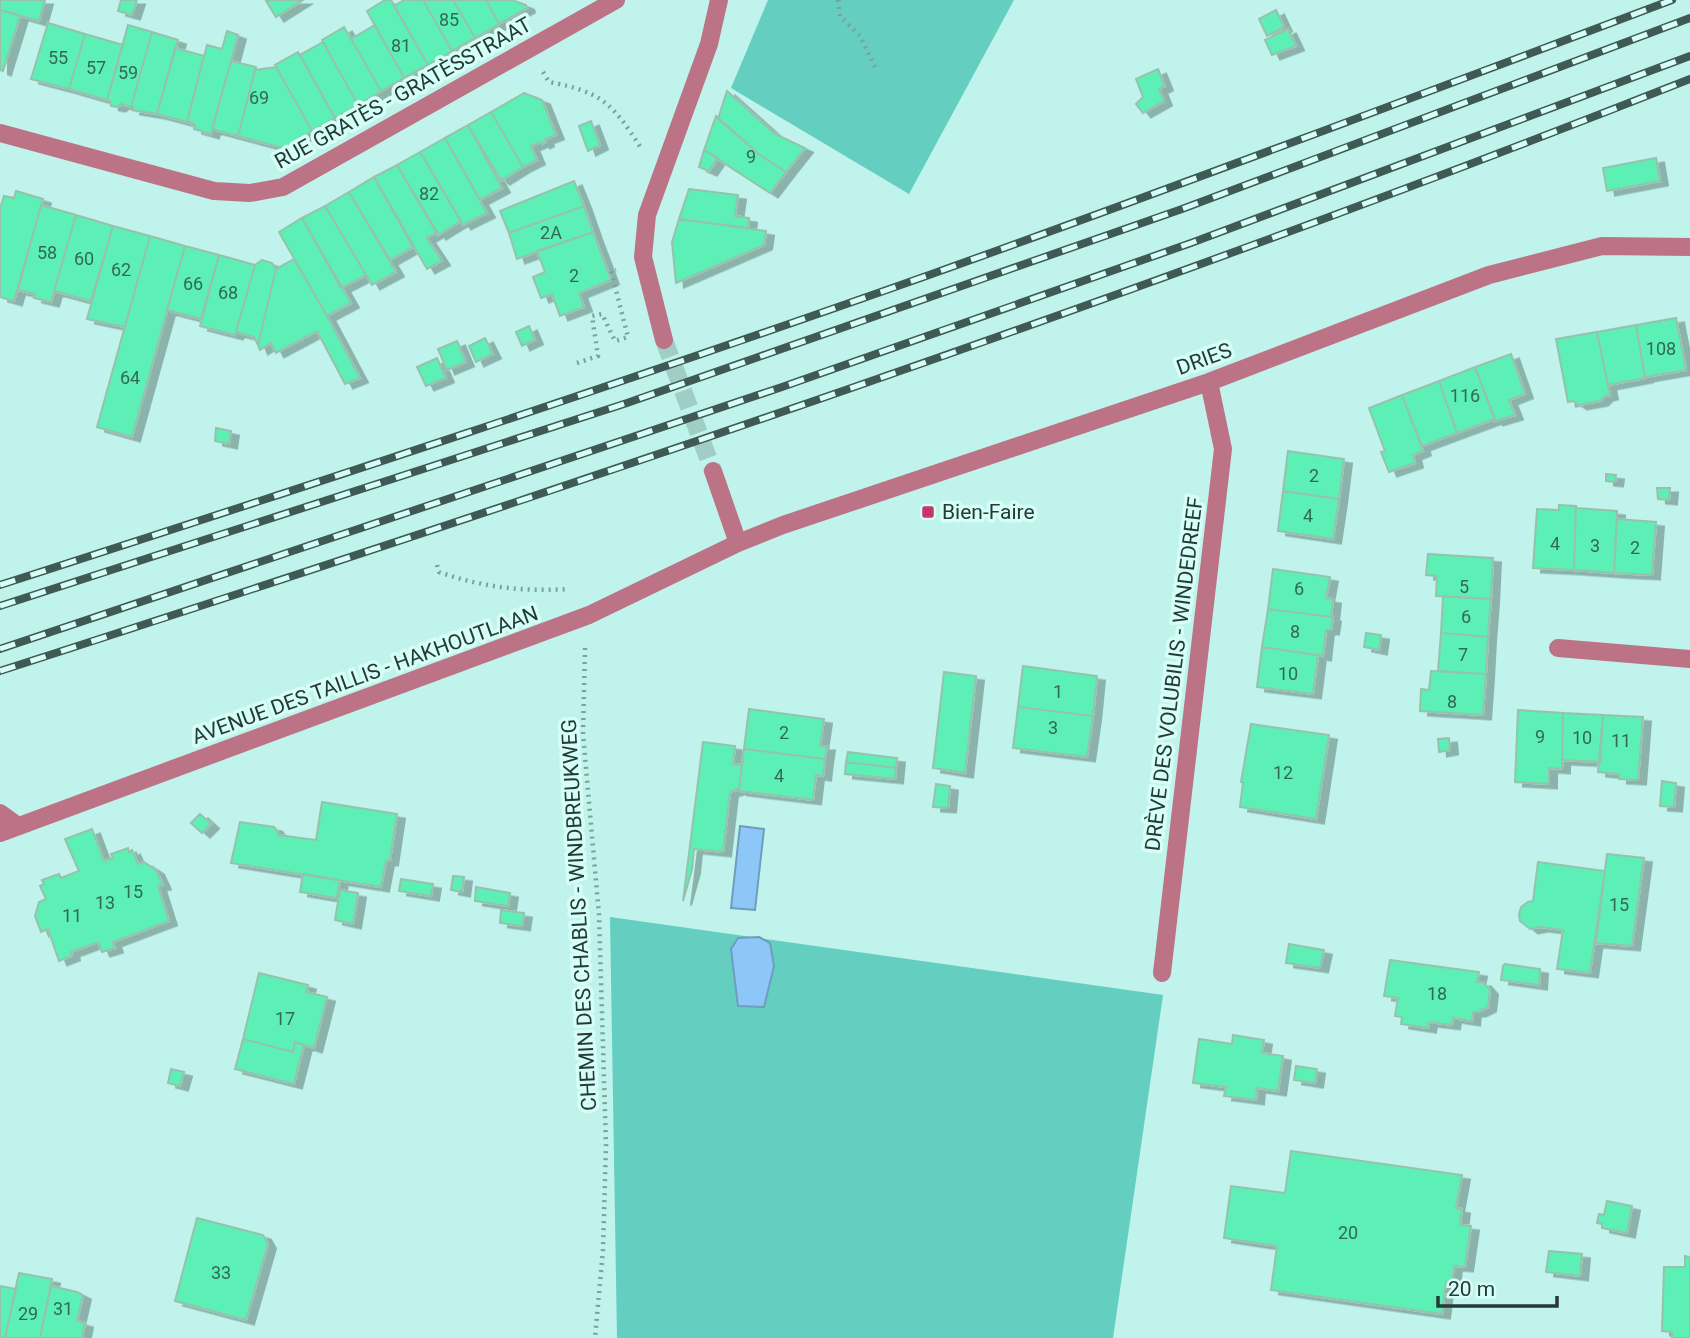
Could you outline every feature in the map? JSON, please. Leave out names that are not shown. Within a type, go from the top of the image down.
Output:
[{"type":"street","name":"RUE GRATÈS - GRATÈSSTRAAT","points":[[0,133],[214,191],[250,193],[283,187],[616,0]]},
{"type":"street","points":[[664,340],[643,257],[647,215],[709,44],[719,0]]},
{"type":"street","name":"DRIES","points":[[738,542],[1209,382],[1489,275],[1602,246],[1690,247]]},
{"type":"street","name":"DRÈVE DES VOLUBILIS - WINDEDREEF","points":[[1162,973],[1223,449],[1209,382]]},
{"type":"street","points":[[713,471],[738,542]]},
{"type":"street","name":"AVENUE DES TAILLIS - HAKHOUTLAAN","points":[[0,833],[589,615],[738,542]]},
{"type":"street","points":[[1558,648],[1690,659]]},
{"type":"street","points":[[0,813],[18,826]]},
{"type":"path","points":[[838,0],[840,16],[860,36],[875,67]]},
{"type":"path","points":[[543,72],[549,82],[579,88],[600,97],[620,115],[648,157]]},
{"type":"path","points":[[577,363],[598,356],[592,316],[602,314],[615,341],[628,337],[611,271],[620,269]]},
{"type":"path","points":[[437,565],[439,572],[494,586],[543,591],[571,589]]},
{"type":"path","name":"CHEMIN DES CHABLIS - WINDBREUKWEG","points":[[589,615],[584,668],[583,734],[599,915],[606,1145],[603,1250],[595,1338]]},
{"type":"green space","points":[[768,0],[1014,0],[909,194],[731,88]]},
{"type":"green space","points":[[610,917],[1163,995],[1113,1338],[617,1338]]},
{"type":"water","points":[[740,826],[764,829],[755,910],[731,908]]},
{"type":"water","points":[[759,937],[770,943],[774,966],[764,1007],[738,1006],[731,949],[738,938]]},
{"type":"building","points":[[0,0],[45,0],[39,21],[0,10]]},
{"type":"building","points":[[121,0],[137,0],[132,15],[118,11]]},
{"type":"building","points":[[303,0],[276,17],[266,1]]},
{"type":"building","points":[[385,0],[391,0],[428,65],[404,78],[367,11]]},
{"type":"building","points":[[404,0],[423,0],[452,51],[428,65],[394,6]]},
{"type":"building","points":[[423,0],[453,0],[475,38],[452,51]]},
{"type":"building","points":[[453,0],[486,0],[499,24],[475,38]]},
{"type":"building","points":[[486,0],[512,0],[526,5],[527,8],[499,24]]},
{"type":"building","points":[[0,10],[20,16],[3,71],[0,70]]},
{"type":"building","points":[[1276,10],[1284,27],[1267,36],[1259,19]]},
{"type":"building","points":[[48,23],[85,34],[69,89],[31,79]]},
{"type":"building","points":[[128,25],[152,32],[131,107],[121,104],[118,107],[111,106],[107,100]]},
{"type":"building","points":[[375,25],[404,78],[381,91],[351,39]]},
{"type":"building","points":[[344,27],[381,91],[358,105],[322,40]]},
{"type":"building","points":[[1288,29],[1296,46],[1272,55],[1265,40]]},
{"type":"building","points":[[227,31],[238,35],[211,134],[194,129],[195,124],[187,122],[207,45],[222,49]]},
{"type":"building","points":[[152,32],[178,40],[157,114],[132,110],[131,107]]},
{"type":"building","points":[[85,34],[123,45],[107,100],[69,89]]},
{"type":"building","points":[[323,42],[358,105],[335,118],[300,55]]},
{"type":"building","points":[[175,48],[204,56],[187,122],[157,114]]},
{"type":"building","points":[[298,52],[335,118],[312,131],[275,65]]},
{"type":"building","points":[[231,61],[256,67],[238,136],[212,129]]},
{"type":"building","points":[[276,67],[312,131],[283,148],[238,136],[255,70]]},
{"type":"building","points":[[1158,69],[1165,86],[1159,89],[1164,101],[1143,113],[1136,104],[1143,97],[1136,79]]},
{"type":"building","points":[[727,91],[775,134],[805,148],[786,172],[760,155],[718,119]]},
{"type":"building","points":[[524,93],[542,100],[556,135],[545,139],[546,142],[542,144],[541,142],[531,146],[537,160],[523,167],[491,112]]},
{"type":"building","points":[[491,112],[523,167],[502,180],[468,125]]},
{"type":"building","points":[[716,116],[760,155],[786,172],[770,193],[704,150]]},
{"type":"building","points":[[591,121],[600,145],[588,151],[579,126]]},
{"type":"building","points":[[468,125],[502,188],[480,200],[445,138]]},
{"type":"building","points":[[445,138],[487,213],[463,225],[420,152]]},
{"type":"building","points":[[704,150],[718,158],[709,171],[699,167]]},
{"type":"building","points":[[420,152],[461,221],[438,235],[397,165]]},
{"type":"building","points":[[1656,158],[1660,181],[1607,191],[1603,168]]},
{"type":"building","points":[[397,165],[437,232],[427,238],[442,261],[427,269],[374,177]]},
{"type":"building","points":[[374,177],[413,247],[390,260],[349,192]]},
{"type":"building","points":[[574,181],[584,206],[509,233],[500,211]]},
{"type":"building","points":[[689,189],[738,195],[735,216],[749,218],[748,228],[679,219]]},
{"type":"building","points":[[16,191],[43,199],[14,301],[0,297],[0,209],[4,196],[14,198]]},
{"type":"building","points":[[349,192],[396,272],[372,285],[325,206]]},
{"type":"building","points":[[41,205],[76,215],[51,302],[18,290]]},
{"type":"building","points":[[325,206],[366,275],[341,288],[302,218]]},
{"type":"building","points":[[584,206],[593,232],[517,259],[509,233]]},
{"type":"building","points":[[76,215],[113,226],[91,301],[54,291]]},
{"type":"building","points":[[302,218],[351,303],[327,316],[279,232]]},
{"type":"building","points":[[679,219],[766,231],[764,245],[676,283],[672,242]]},
{"type":"building","points":[[113,226],[150,236],[125,327],[87,319]]},
{"type":"building","points":[[593,232],[611,280],[579,293],[584,307],[560,316],[552,294],[541,298],[533,277],[545,272],[537,251]]},
{"type":"building","points":[[150,236],[185,246],[132,437],[97,427]]},
{"type":"building","points":[[185,246],[219,255],[201,319],[167,310]]},
{"type":"building","points":[[219,255],[255,265],[235,335],[200,326]]},
{"type":"building","points":[[294,259],[360,378],[345,384],[317,331],[276,353],[271,343],[260,350],[258,345],[276,269]]},
{"type":"building","points":[[262,260],[272,263],[276,269],[258,345],[254,337],[236,332],[255,265]]},
{"type":"building","points":[[1676,318],[1686,370],[1645,377],[1636,325]]},
{"type":"building","points":[[1636,325],[1645,378],[1608,385],[1597,332]]},
{"type":"building","points":[[529,326],[535,340],[522,346],[516,332]]},
{"type":"building","points":[[1597,332],[1610,395],[1600,401],[1579,405],[1573,401],[1568,402],[1556,339]]},
{"type":"building","points":[[485,338],[493,354],[476,362],[469,346]]},
{"type":"building","points":[[457,341],[466,362],[447,370],[438,349]]},
{"type":"building","points":[[1511,354],[1525,394],[1509,400],[1515,415],[1495,421],[1475,367]]},
{"type":"building","points":[[437,358],[446,378],[426,386],[417,367]]},
{"type":"building","points":[[1475,367],[1495,419],[1457,433],[1439,381]]},
{"type":"building","points":[[1439,381],[1457,433],[1422,446],[1402,395]]},
{"type":"building","points":[[1402,395],[1423,451],[1413,455],[1415,463],[1389,472],[1381,452],[1385,451],[1369,408]]},
{"type":"building","points":[[216,428],[231,431],[229,444],[215,441]]},
{"type":"building","points":[[1288,451],[1344,459],[1339,499],[1283,491]]},
{"type":"building","points":[[1606,474],[1616,475],[1615,482],[1606,481]]},
{"type":"building","points":[[1657,488],[1670,488],[1669,500],[1658,499]]},
{"type":"building","points":[[1283,491],[1339,499],[1333,539],[1278,531]]},
{"type":"building","points":[[1559,505],[1576,506],[1574,570],[1533,568],[1537,509],[1559,510]]},
{"type":"building","points":[[1576,508],[1617,511],[1614,573],[1574,570]]},
{"type":"building","points":[[1617,519],[1656,522],[1652,575],[1614,573]]},
{"type":"building","points":[[1428,554],[1493,558],[1491,599],[1436,596],[1437,576],[1426,575]]},
{"type":"building","points":[[1273,569],[1330,577],[1326,598],[1333,599],[1331,617],[1268,609]]},
{"type":"building","points":[[1443,596],[1491,599],[1488,637],[1441,633]]},
{"type":"building","points":[[1268,609],[1333,617],[1331,630],[1326,630],[1323,656],[1262,647]]},
{"type":"building","points":[[1366,633],[1381,635],[1379,650],[1364,647]]},
{"type":"building","points":[[1441,633],[1488,637],[1486,674],[1438,671]]},
{"type":"building","points":[[1262,647],[1318,655],[1313,694],[1257,687]]},
{"type":"building","points":[[1023,666],[1097,676],[1093,716],[1018,707]]},
{"type":"building","points":[[1431,671],[1486,674],[1483,715],[1420,711],[1421,689],[1429,690]]},
{"type":"building","points":[[944,672],[976,676],[965,773],[933,768]]},
{"type":"building","points":[[1018,707],[1093,716],[1087,757],[1013,748]]},
{"type":"building","points":[[749,709],[824,719],[820,746],[827,746],[825,759],[744,749]]},
{"type":"building","points":[[1518,710],[1563,713],[1562,769],[1549,768],[1549,784],[1515,782]]},
{"type":"building","points":[[1563,713],[1603,715],[1600,762],[1562,760]]},
{"type":"building","points":[[1603,715],[1643,717],[1638,780],[1619,779],[1619,774],[1598,772]]},
{"type":"building","points":[[1251,724],[1329,735],[1316,819],[1240,807],[1241,782]]},
{"type":"building","points":[[1449,738],[1450,750],[1439,752],[1438,739]]},
{"type":"building","points":[[703,742],[735,746],[733,764],[742,765],[739,789],[730,792],[723,852],[694,849],[692,869],[683,901]]},
{"type":"building","points":[[744,749],[825,759],[823,776],[816,775],[813,800],[739,791]]},
{"type":"building","points":[[848,752],[897,758],[896,768],[846,762]]},
{"type":"building","points":[[846,762],[896,768],[895,779],[845,774]]},
{"type":"building","points":[[1662,781],[1676,783],[1674,807],[1660,806]]},
{"type":"building","points":[[936,784],[950,786],[948,808],[933,807]]},
{"type":"building","points":[[322,802],[397,814],[390,861],[386,861],[381,887],[231,863],[240,822],[274,827],[278,835],[316,840]]},
{"type":"building","points":[[200,814],[211,824],[202,833],[191,823]]},
{"type":"building","points":[[92,829],[104,861],[113,858],[111,854],[128,848],[129,852],[132,850],[138,864],[144,862],[156,870],[163,885],[158,886],[169,921],[113,942],[115,948],[102,952],[98,942],[71,952],[72,956],[59,961],[48,929],[41,932],[35,916],[39,902],[46,899],[40,886],[44,884],[42,880],[59,874],[61,878],[79,871],[65,839]]},
{"type":"building","points":[[1607,854],[1644,858],[1632,946],[1596,943]]},
{"type":"building","points":[[1538,862],[1605,871],[1590,973],[1557,969],[1563,930],[1541,927],[1530,929],[1520,921],[1521,907],[1533,901]]},
{"type":"building","points":[[303,874],[340,880],[337,898],[300,892]]},
{"type":"building","points":[[453,876],[464,877],[462,892],[451,890]]},
{"type":"building","points":[[401,879],[433,884],[431,896],[399,891]]},
{"type":"building","points":[[476,887],[510,893],[508,906],[475,901]]},
{"type":"building","points":[[340,890],[358,893],[353,924],[335,920]]},
{"type":"building","points":[[501,910],[524,913],[522,926],[500,923]]},
{"type":"building","points":[[1289,944],[1324,950],[1320,968],[1286,963]]},
{"type":"building","points":[[1390,960],[1479,972],[1477,982],[1483,982],[1490,990],[1488,1007],[1473,1012],[1472,1021],[1453,1018],[1452,1025],[1429,1022],[1428,1028],[1401,1024],[1402,1017],[1395,1016],[1398,998],[1384,996]]},
{"type":"building","points":[[1505,964],[1540,969],[1539,985],[1501,980]]},
{"type":"building","points":[[259,973],[308,985],[306,992],[327,997],[314,1048],[295,1042],[293,1052],[243,1039]]},
{"type":"building","points":[[1233,1035],[1264,1040],[1262,1053],[1283,1056],[1278,1091],[1257,1088],[1256,1100],[1224,1096],[1226,1087],[1193,1083],[1199,1039],[1232,1044]]},
{"type":"building","points":[[243,1039],[293,1052],[295,1042],[304,1045],[294,1084],[235,1069]]},
{"type":"building","points":[[1296,1066],[1317,1069],[1315,1083],[1294,1080]]},
{"type":"building","points":[[171,1069],[184,1072],[180,1086],[168,1083]]},
{"type":"building","points":[[1291,1151],[1462,1175],[1456,1208],[1462,1209],[1460,1225],[1471,1226],[1465,1267],[1454,1266],[1452,1282],[1446,1282],[1442,1314],[1271,1290],[1277,1246],[1224,1238],[1231,1186],[1285,1193]]},
{"type":"building","points":[[1607,1201],[1632,1206],[1627,1233],[1602,1228],[1602,1224],[1597,1223],[1599,1214],[1604,1215]]},
{"type":"building","points":[[197,1218],[263,1235],[268,1244],[246,1320],[175,1301]]},
{"type":"building","points":[[1549,1251],[1582,1254],[1580,1276],[1546,1272]]},
{"type":"building","points":[[1685,1256],[1690,1257],[1690,1338],[1672,1338],[1672,1332],[1662,1331],[1664,1267],[1685,1267]]},
{"type":"building","points":[[19,1273],[52,1279],[40,1338],[5,1338]]},
{"type":"building","points":[[0,1286],[16,1289],[5,1338],[0,1338]]},
{"type":"building","points":[[51,1286],[83,1295],[77,1321],[85,1323],[82,1338],[40,1338]]},
{"type":"tunnel","points":[[664,340],[713,471]]},
{"type":"railway","points":[[0,585],[813,316],[1208,173],[1672,0]]},
{"type":"railway","points":[[0,606],[627,403],[1182,209],[1690,18]]},
{"type":"railway","points":[[0,649],[782,387],[1191,243],[1690,56]]},
{"type":"railway","points":[[0,671],[426,532],[850,388],[1272,238],[1690,79]]},
{"type":"place","name":"Bien-Faire","points":[[928,512]]}]
